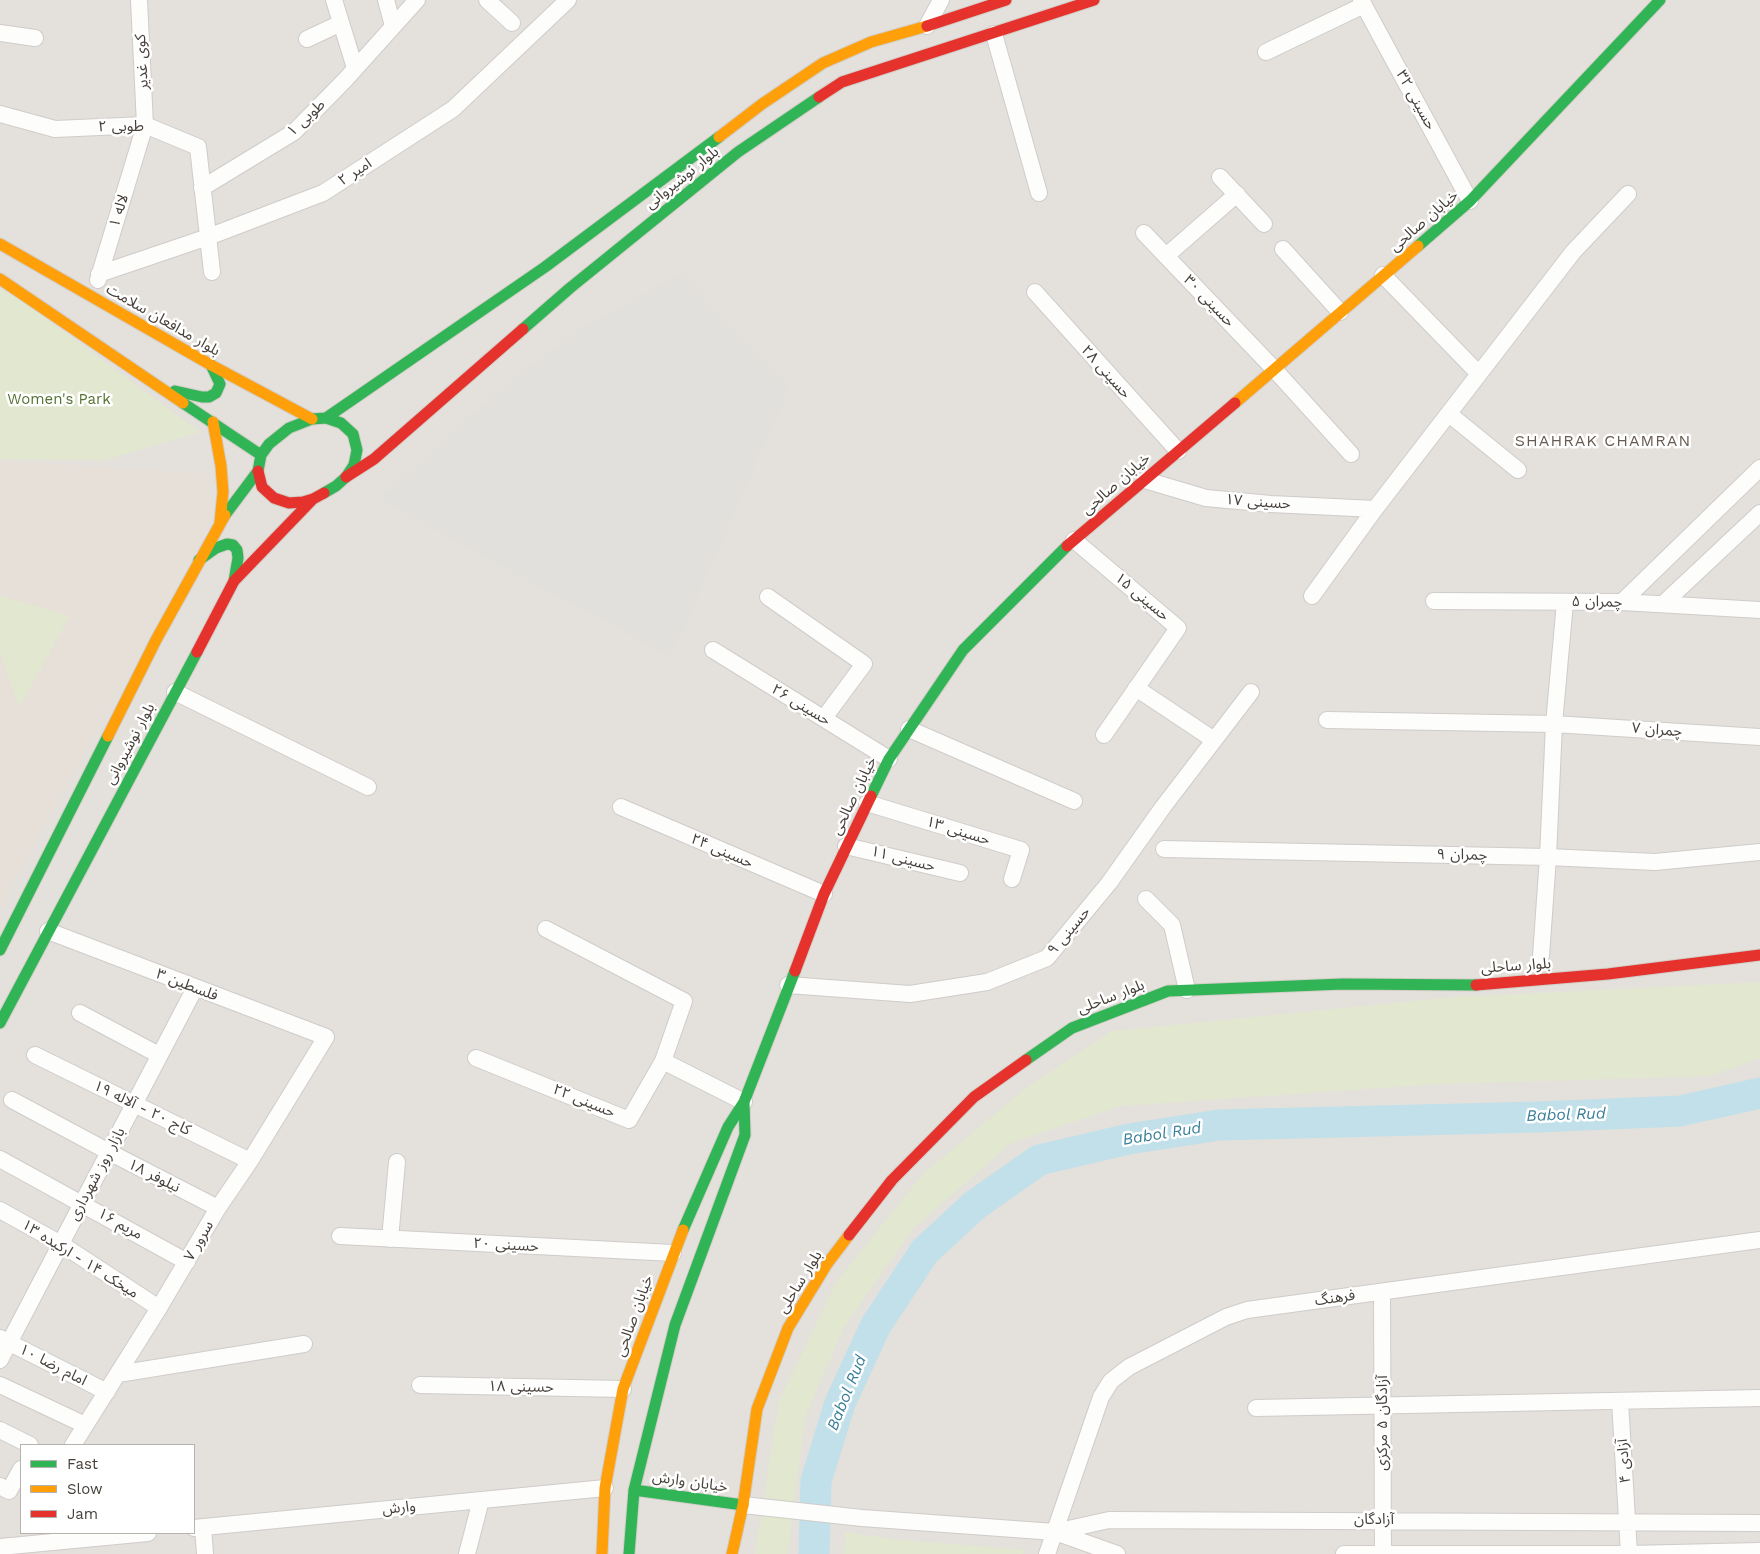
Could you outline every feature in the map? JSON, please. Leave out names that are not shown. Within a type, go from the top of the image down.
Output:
[{"type":"main road","name":"بلوار نوشیروانی","points":[[326,418],[545,267],[762,104],[822,63],[870,42],[927,26],[1006,0]]},
{"type":"main road","name":"بلوار نوشیروانی","points":[[346,477],[374,459],[570,288],[738,152],[842,82],[1094,0]]},
{"type":"main road","name":"خيابان صالحی","points":[[602,1554],[605,1488],[623,1389],[673,1253],[728,1126],[744,1102],[824,894],[889,759],[909,729],[963,650],[1074,540],[1470,201],[1660,0]]},
{"type":"main road","name":"بلوار مدافعان سلامت","points":[[0,244],[212,365],[312,419]]},
{"type":"main road","points":[[0,279],[164,388],[261,456]]},
{"type":"main road","points":[[164,388],[209,397],[216,393],[220,384],[212,365]]},
{"type":"main road","points":[[326,418],[341,422],[353,434],[357,450],[354,465],[346,477],[336,486],[304,502],[289,503],[274,498],[262,487],[258,471],[261,456],[269,444],[289,428],[312,419],[326,418]]},
{"type":"main road","points":[[213,422],[221,466],[223,492],[220,522]]},
{"type":"main road","name":"بلوار نوشیروانی","points":[[0,950],[156,640],[199,560],[220,522],[258,471]]},
{"type":"main road","name":"بلوار نوشیروانی","points":[[0,1023],[234,581],[313,498]]},
{"type":"main road","points":[[199,560],[216,548],[227,544],[233,545],[237,550],[238,558],[234,581]]},
{"type":"main road","name":"بلوار ساحلی","points":[[732,1554],[743,1505],[757,1409],[788,1328],[827,1264],[892,1180],[974,1097],[1072,1028],[1168,991],[1343,984],[1485,985],[1608,974],[1760,955]]},
{"type":"main road","name":"خيابان صالحی","points":[[629,1554],[634,1490],[675,1325],[744,1135],[744,1102]]},
{"type":"main road","name":"خیابان وارش","points":[[634,1490],[743,1505]]},
{"type":"street","name":"کوی غدیر","points":[[139,0],[145,125]]},
{"type":"street","points":[[334,0],[355,68]]},
{"type":"street","points":[[386,0],[393,26]]},
{"type":"street","name":"طوبی ۱","points":[[202,188],[294,132],[345,80],[417,0]]},
{"type":"street","points":[[487,0],[512,23]]},
{"type":"street","name":"امیر ۲","points":[[99,274],[323,193],[453,109],[568,0]]},
{"type":"street","points":[[927,26],[941,0]]},
{"type":"street","points":[[1266,52],[1363,2]]},
{"type":"street","name":"حسینی ۳۲","points":[[1363,2],[1470,201]]},
{"type":"street","points":[[306,38],[341,23]]},
{"type":"street","points":[[0,33],[35,38]]},
{"type":"street","points":[[994,34],[1039,193]]},
{"type":"street","name":"طوبی ۲","points":[[0,114],[55,129],[145,125],[198,147],[202,188]]},
{"type":"street","name":"لاله ۱","points":[[92,297],[145,125]]},
{"type":"street","points":[[1220,177],[1264,224]]},
{"type":"street","points":[[202,188],[212,272]]},
{"type":"street","points":[[1166,256],[1237,194]]},
{"type":"street","points":[[1312,596],[1375,509],[1573,252],[1628,194]]},
{"type":"street","name":"حسینی ۳۰","points":[[1144,233],[1274,369],[1351,454]]},
{"type":"street","points":[[1283,249],[1340,312]]},
{"type":"street","points":[[1383,275],[1479,374]]},
{"type":"street","name":"حسینی ۲۸","points":[[1035,292],[1178,451]]},
{"type":"street","points":[[1449,414],[1518,470]]},
{"type":"street","points":[[1622,602],[1760,468]]},
{"type":"street","name":"حسینی ۱۷","points":[[1144,480],[1206,498],[1271,504],[1375,509]]},
{"type":"street","points":[[1663,604],[1760,513]]},
{"type":"street","name":"حسینی ۱۵","points":[[1074,540],[1178,628],[1104,735]]},
{"type":"street","points":[[768,597],[864,664],[824,718]]},
{"type":"street","name":"چمران ۵","points":[[1434,601],[1622,602],[1760,610]]},
{"type":"street","points":[[1541,956],[1554,724],[1565,602]]},
{"type":"street","name":"حسینی ۲۶","points":[[713,650],[889,759]]},
{"type":"street","points":[[1136,688],[1214,740]]},
{"type":"street","points":[[175,692],[368,787]]},
{"type":"street","name":"حسینی ٩","points":[[788,985],[910,994],[987,982],[1047,958],[1109,883],[1163,807],[1251,692]]},
{"type":"street","name":"چمران ۷","points":[[1327,720],[1554,724],[1760,736]]},
{"type":"street","points":[[909,729],[1074,801]]},
{"type":"street","name":"حسینی ۱۳","points":[[867,803],[1021,850],[1012,879]]},
{"type":"street","name":"حسینی ۲۴","points":[[621,807],[824,894]]},
{"type":"street","name":"حسینی ۱۱","points":[[846,846],[960,873]]},
{"type":"street","name":"چمران ۹","points":[[1164,849],[1548,857],[1655,862],[1760,852]]},
{"type":"street","points":[[1146,899],[1172,925],[1187,990]]},
{"type":"street","points":[[546,929],[684,1001],[663,1061],[744,1102]]},
{"type":"street","name":"فلسطین ۳","points":[[48,931],[326,1037]]},
{"type":"street","name":"بازار روز شهرداری","points":[[0,1360],[4,1340],[61,1244],[195,988]]},
{"type":"street","points":[[80,1013],[159,1055]]},
{"type":"street","name":"سرور ۷","points":[[74,1444],[159,1308],[218,1208],[250,1161],[326,1037]]},
{"type":"street","name":"کاج ۲۰ - آلاله ۱۹","points":[[35,1055],[250,1161]]},
{"type":"street","name":"حسینی ۲۲","points":[[476,1058],[629,1120],[663,1061]]},
{"type":"street","name":"نیلوفر ۱۸","points":[[12,1100],[218,1208]]},
{"type":"street","name":"مریم ۱۶","points":[[0,1159],[187,1262]]},
{"type":"street","points":[[390,1239],[397,1162]]},
{"type":"street","name":"میخک ۱۴ - ارکیده ۱۳","points":[[0,1210],[61,1244],[159,1308]]},
{"type":"street","name":"حسینی ٢٠","points":[[340,1236],[673,1253]]},
{"type":"street","name":"فرهنگ","points":[[1047,1554],[1101,1397],[1111,1381],[1128,1367],[1235,1313],[1760,1240]]},
{"type":"street","name":"آزادگان ۵ مرکزی","points":[[1382,1292],[1383,1554]]},
{"type":"street","name":"امام رضا ۱۰","points":[[4,1340],[107,1392]]},
{"type":"street","points":[[118,1374],[304,1344]]},
{"type":"street","points":[[0,1385],[85,1426]]},
{"type":"street","name":"حسینی ۱۸","points":[[420,1385],[623,1389]]},
{"type":"street","points":[[1256,1408],[1760,1398]]},
{"type":"street","name":"آزادی ۴","points":[[1620,1401],[1629,1554]]},
{"type":"street","points":[[0,1430],[28,1444]]},
{"type":"street","points":[[0,1486],[9,1491],[20,1471]]},
{"type":"street","name":"وارش","points":[[198,1528],[605,1488]]},
{"type":"street","points":[[467,1554],[481,1500]]},
{"type":"street","points":[[743,1505],[862,1518],[1055,1532],[1117,1554]]},
{"type":"street","name":"آزادگان","points":[[1055,1532],[1109,1520],[1760,1523]]},
{"type":"street","points":[[198,1528],[206,1554]]},
{"type":"street","points":[[7,1549],[20,1532]]},
{"type":"street","points":[[7,1549],[139,1534]]},
{"type":"street","points":[[1344,1554],[1629,1554],[1760,1551]]},
{"type":"shaded area","points":[[0,0],[1760,0],[1760,1554],[0,1554]]},
{"type":"shaded area","points":[[681,274],[788,389],[671,657],[380,500],[517,376],[592,322]]},
{"type":"shaded area","points":[[0,461],[207,474],[212,500],[209,525],[0,907]]},
{"type":"green space","name":"Women's Park","points":[[0,289],[25,303],[200,432],[105,460],[0,459]]},
{"type":"green space","points":[[0,596],[70,616],[19,707],[0,652]]},
{"type":"green space","points":[[1760,982],[1760,1058],[1711,1076],[1438,1084],[1121,1106],[1011,1143],[912,1230],[844,1327],[805,1417],[788,1554],[755,1554],[779,1400],[837,1281],[923,1174],[1026,1088],[1112,1031],[1452,997]]},
{"type":"green space","points":[[845,1532],[891,1539],[1025,1550],[1023,1554],[844,1554]]},
{"type":"waterway","name":"Babol Rud","points":[[814,1554],[816,1481],[840,1403],[876,1325],[925,1251],[975,1205],[1039,1160],[1129,1139],[1219,1125],[1538,1117],[1680,1111],[1760,1093]]},
{"type":"traffic: fast","points":[[1418,246],[1470,201],[1660,0]]},
{"type":"traffic: fast","points":[[523,329],[570,288],[738,152],[819,97]]},
{"type":"traffic: fast","points":[[326,418],[545,267],[719,137]]},
{"type":"traffic: fast","points":[[175,391],[202,397],[209,397],[216,393],[220,384],[211,365]]},
{"type":"traffic: fast","points":[[183,403],[261,455]]},
{"type":"traffic: fast","points":[[225,515],[258,471],[261,455],[269,444],[289,428],[312,419],[326,418],[341,423],[353,434],[357,450],[354,465],[346,477],[324,493]]},
{"type":"traffic: fast","points":[[199,560],[216,548],[227,544],[233,545],[237,550],[238,558],[234,581]]},
{"type":"traffic: fast","points":[[871,796],[889,759],[963,650],[1067,546]]},
{"type":"traffic: fast","points":[[0,1023],[197,652]]},
{"type":"traffic: fast","points":[[0,950],[108,736]]},
{"type":"traffic: fast","points":[[683,1230],[728,1127],[744,1102],[795,971]]},
{"type":"traffic: fast","points":[[1026,1060],[1072,1028],[1168,991],[1343,984],[1476,985]]},
{"type":"traffic: fast","points":[[629,1554],[634,1490],[675,1325],[745,1135],[744,1102]]},
{"type":"traffic: fast","points":[[634,1490],[743,1505]]},
{"type":"traffic: slow","points":[[719,137],[762,104],[823,63],[871,42],[927,26]]},
{"type":"traffic: slow","points":[[0,244],[211,365],[312,419]]},
{"type":"traffic: slow","points":[[1235,403],[1418,246]]},
{"type":"traffic: slow","points":[[0,279],[183,403]]},
{"type":"traffic: slow","points":[[213,422],[221,466],[223,492],[220,522]]},
{"type":"traffic: slow","points":[[108,736],[156,640],[225,515]]},
{"type":"traffic: slow","points":[[602,1554],[605,1488],[623,1389],[683,1230]]},
{"type":"traffic: slow","points":[[732,1554],[743,1505],[757,1409],[788,1328],[827,1264],[849,1235]]},
{"type":"traffic: jam","points":[[927,26],[1006,0]]},
{"type":"traffic: jam","points":[[819,97],[842,82],[1094,0]]},
{"type":"traffic: jam","points":[[346,477],[374,459],[523,329]]},
{"type":"traffic: jam","points":[[1067,546],[1235,403]]},
{"type":"traffic: jam","points":[[258,471],[262,487],[274,498],[289,503],[303,502],[324,493]]},
{"type":"traffic: jam","points":[[197,652],[234,581],[313,499]]},
{"type":"traffic: jam","points":[[795,971],[824,894],[871,796]]},
{"type":"traffic: jam","points":[[1476,985],[1608,974],[1760,955]]},
{"type":"traffic: jam","points":[[849,1235],[892,1180],[974,1097],[1026,1060]]},
{"type":"district","name":"SHAHRAK CHAMRAN","points":[[1603,441]]}]
